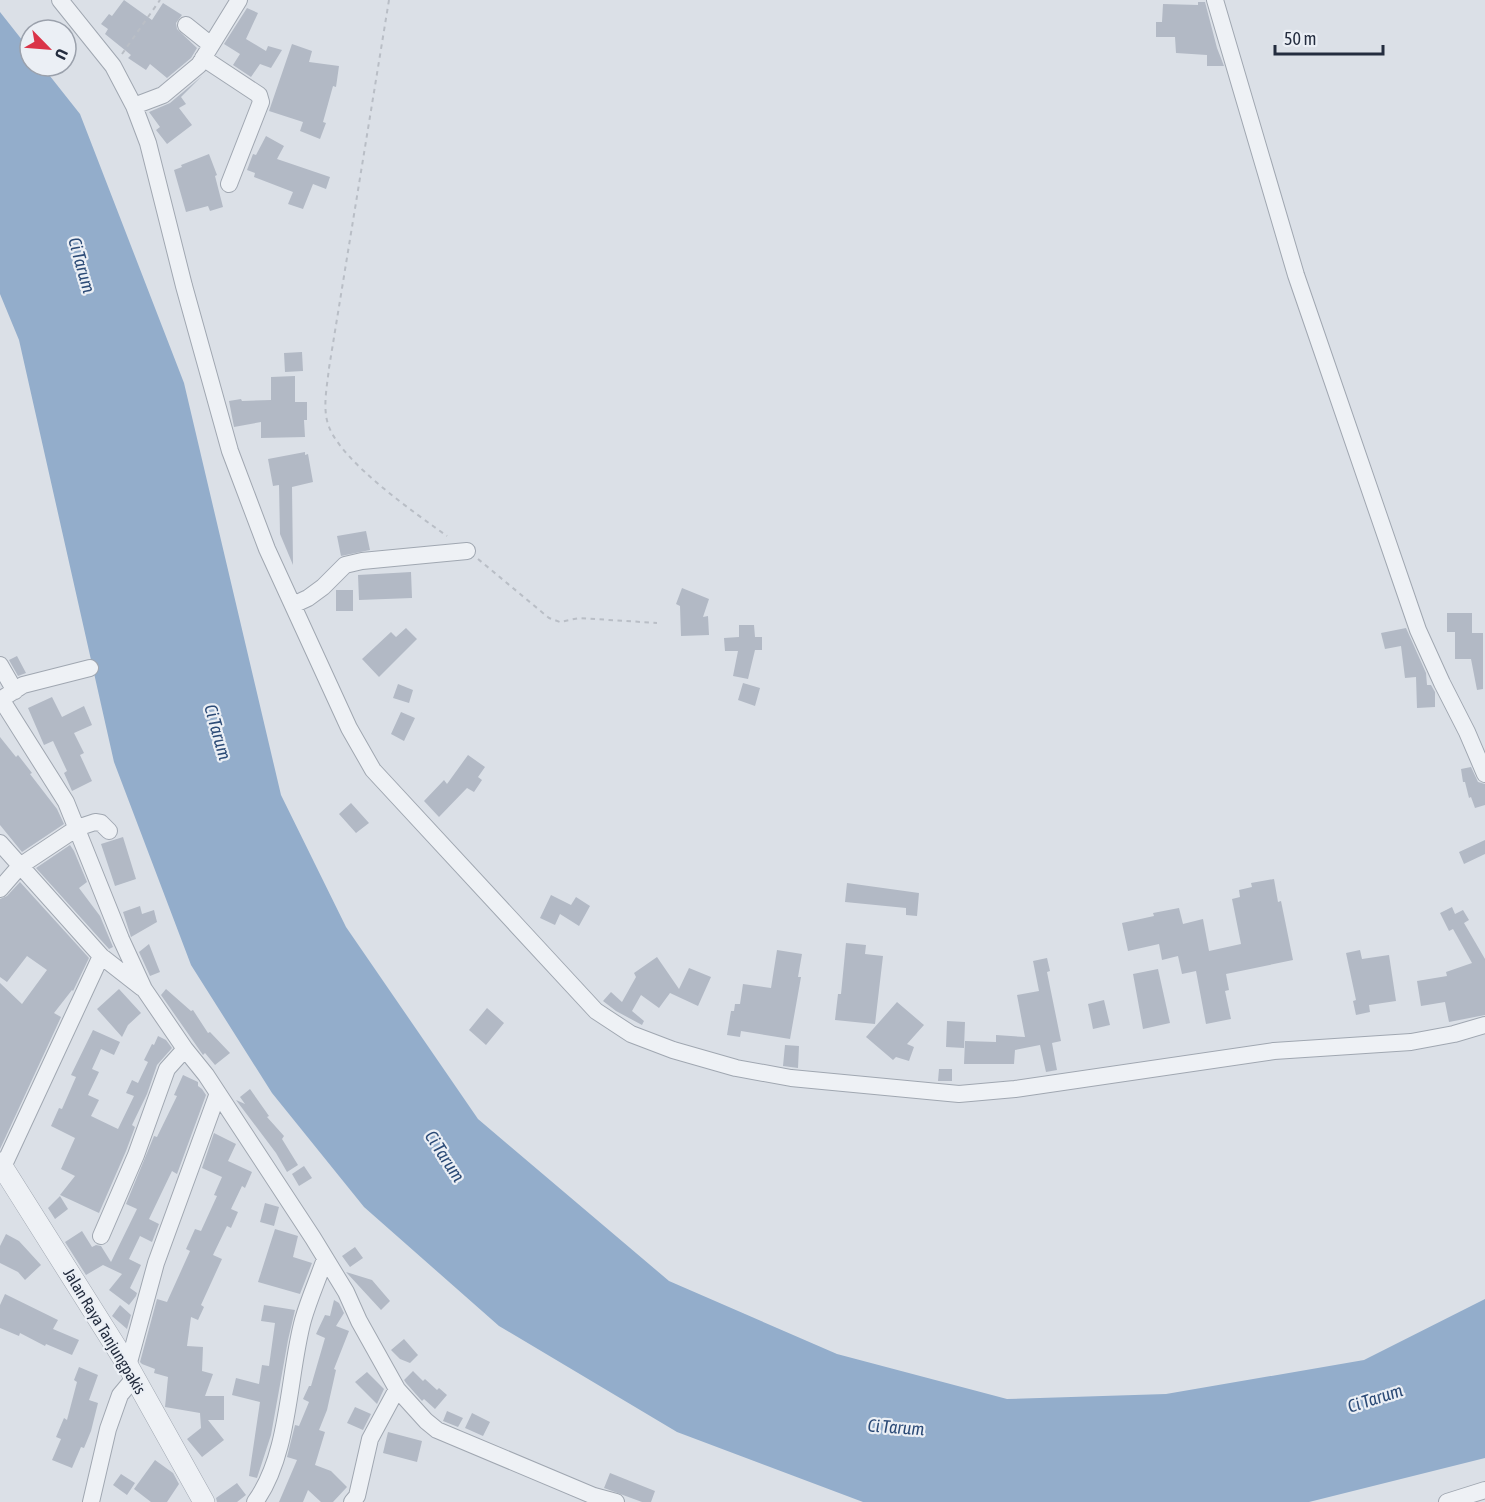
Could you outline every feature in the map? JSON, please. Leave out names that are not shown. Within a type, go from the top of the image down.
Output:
[{"type":"street","points":[[60,0],[113,66],[134,106],[148,143],[184,286],[230,451],[267,549],[349,728],[373,770],[596,1011],[632,1034],[673,1050],[736,1068],[791,1078],[959,1094],[1015,1089],[1274,1051],[1411,1042],[1454,1034],[1485,1025]]},
{"type":"street","points":[[134,106],[163,95],[199,65],[239,0]]},
{"type":"street","points":[[1215,0],[1296,275],[1386,538],[1418,630],[1467,732],[1482,769]]},
{"type":"street","points":[[186,25],[207,52],[259,95],[261,102],[230,184]]},
{"type":"street","points":[[293,605],[323,587],[345,565],[362,561],[467,551]]},
{"type":"street","points":[[0,665],[5,696],[66,802],[121,939],[144,989],[260,1155],[346,1292],[359,1321],[397,1389],[437,1430],[594,1496],[616,1502]]},
{"type":"street","points":[[5,696],[23,685],[90,668]]},
{"type":"street","points":[[0,889],[20,866],[77,828],[95,822],[100,823],[109,831]]},
{"type":"street","points":[[0,843],[101,956],[144,989]]},
{"type":"street","points":[[1,1165],[101,956]]},
{"type":"street","points":[[101,1236],[136,1155],[167,1069],[185,1049]]},
{"type":"street","points":[[91,1502],[108,1429],[129,1380],[156,1263],[218,1093]]},
{"type":"street","name":"Jalan Raya Tanjungpakis","points":[[1,1165],[204,1502]]},
{"type":"street","points":[[255,1502],[273,1467],[286,1417],[303,1320],[325,1259]]},
{"type":"street","points":[[352,1502],[358,1493],[370,1439],[397,1389]]},
{"type":"street","points":[[1447,1502],[1485,1490]]},
{"type":"path","points":[[113,66],[160,0]]},
{"type":"path","points":[[389,0],[329,368],[326,410],[330,428],[350,458],[397,500],[467,551],[549,618],[560,622],[579,618],[657,623]]},
{"type":"water","name":"Ci Tarum","points":[[0,12],[18,35],[18,78],[52,78],[80,114],[184,383],[281,795],[346,927],[478,1119],[669,1281],[837,1354],[1007,1399],[1166,1394],[1364,1360],[1485,1299],[1485,1458],[1309,1502],[863,1502],[677,1432],[499,1326],[364,1207],[272,1093],[191,965],[114,762],[19,340],[0,294]]},
{"type":"building","points":[[124,0],[152,20],[163,3],[182,15],[176,23],[177,29],[197,48],[191,58],[167,78],[150,64],[146,70],[128,58],[131,55],[105,34],[108,29],[101,24],[109,14],[112,16]]},
{"type":"building","points":[[1198,2],[1205,2],[1224,66],[1207,66],[1207,55],[1176,53],[1175,37],[1156,37],[1156,22],[1162,22],[1163,4],[1198,5]]},
{"type":"building","points":[[247,8],[258,13],[246,39],[266,51],[268,46],[282,50],[271,68],[260,64],[251,77],[233,65],[240,54],[224,44]]},
{"type":"building","points":[[292,44],[312,51],[309,62],[339,66],[336,87],[333,86],[323,122],[326,123],[320,139],[300,131],[303,122],[269,111]]},
{"type":"building","points":[[202,76],[181,97],[186,104],[179,108],[192,125],[167,144],[156,130],[160,127],[149,112],[170,103]]},
{"type":"building","points":[[266,136],[284,146],[277,159],[330,177],[326,189],[313,184],[303,209],[288,204],[293,192],[254,177],[255,173],[247,170],[253,154],[256,155]]},
{"type":"building","points":[[209,154],[217,175],[215,176],[223,207],[210,211],[208,206],[186,212],[174,170]]},
{"type":"building","points":[[302,352],[303,371],[285,372],[284,353]]},
{"type":"building","points":[[295,376],[295,402],[307,402],[307,420],[304,420],[305,437],[261,438],[261,422],[234,427],[229,401],[271,400],[271,377]]},
{"type":"building","points":[[305,452],[305,455],[308,454],[313,482],[292,487],[293,565],[280,534],[279,485],[273,486],[268,459]]},
{"type":"building","points":[[366,531],[370,550],[341,556],[337,536]]},
{"type":"building","points":[[411,572],[412,598],[359,600],[358,575]]},
{"type":"building","points":[[682,588],[709,599],[703,617],[708,616],[709,635],[681,636],[680,606],[676,604]]},
{"type":"building","points":[[336,590],[353,590],[353,611],[336,611]]},
{"type":"building","points":[[1447,613],[1472,613],[1472,633],[1483,633],[1483,689],[1477,690],[1471,659],[1455,659],[1455,632],[1447,632]]},
{"type":"building","points":[[739,625],[754,625],[755,637],[762,637],[762,650],[755,650],[748,679],[733,676],[738,651],[725,651],[724,638],[739,637]]},
{"type":"building","points":[[406,628],[417,639],[379,677],[362,659],[391,632],[396,637]]},
{"type":"building","points":[[1406,628],[1426,673],[1427,685],[1431,685],[1435,692],[1435,707],[1417,708],[1416,677],[1405,678],[1401,646],[1385,649],[1381,633]]},
{"type":"building","points":[[17,656],[26,673],[18,676],[9,660]]},
{"type":"building","points":[[743,683],[760,688],[755,706],[738,700]]},
{"type":"building","points":[[398,684],[413,690],[409,703],[393,698]]},
{"type":"building","points":[[52,697],[62,717],[84,706],[92,725],[74,733],[84,753],[80,755],[92,781],[72,791],[64,773],[67,771],[53,741],[44,745],[28,708]]},
{"type":"building","points":[[401,712],[415,718],[404,741],[391,734]]},
{"type":"building","points":[[0,737],[32,773],[30,774],[57,809],[64,824],[22,852],[0,825]]},
{"type":"building","points":[[468,755],[485,767],[478,777],[482,780],[474,792],[467,788],[439,817],[424,801],[444,780],[447,784]]},
{"type":"building","points":[[1471,767],[1478,782],[1485,784],[1485,805],[1475,808],[1471,797],[1469,798],[1465,782],[1463,782],[1461,769]]},
{"type":"building","points":[[351,803],[369,823],[356,833],[339,814]]},
{"type":"building","points":[[123,837],[136,879],[115,886],[101,844]]},
{"type":"building","points":[[1485,840],[1485,854],[1464,864],[1459,852]]},
{"type":"building","points":[[70,845],[87,882],[79,888],[100,916],[113,947],[109,949],[36,868]]},
{"type":"building","points":[[1274,879],[1293,960],[1226,974],[1229,990],[1225,991],[1231,1019],[1206,1024],[1196,971],[1182,974],[1178,956],[1162,960],[1159,944],[1128,951],[1122,923],[1179,908],[1183,924],[1203,919],[1209,951],[1241,944],[1232,899],[1240,897],[1239,890],[1252,887],[1251,883]]},
{"type":"building","points":[[20,882],[89,958],[73,991],[54,1013],[61,1017],[0,1149],[0,983],[22,1004],[47,970],[27,956],[7,982],[0,977],[0,899],[7,896]]},
{"type":"building","points":[[847,883],[919,893],[917,916],[906,915],[906,908],[845,902]]},
{"type":"building","points":[[551,895],[571,905],[576,897],[590,906],[579,926],[560,914],[555,925],[540,918]]},
{"type":"building","points":[[140,906],[142,914],[154,910],[157,922],[131,937],[123,912]]},
{"type":"building","points":[[1452,907],[1455,914],[1463,910],[1469,920],[1464,923],[1485,959],[1485,1015],[1449,1022],[1445,1002],[1421,1006],[1417,981],[1447,976],[1446,972],[1472,963],[1453,929],[1449,931],[1440,913]]},
{"type":"building","points":[[846,943],[866,945],[865,954],[883,956],[875,1024],[835,1020],[838,994],[841,994]]},
{"type":"building","points":[[149,944],[160,972],[150,976],[139,952]]},
{"type":"building","points":[[777,950],[802,954],[798,977],[801,977],[790,1039],[741,1031],[740,1037],[727,1035],[731,1011],[734,1011],[735,1004],[740,1004],[743,984],[771,988]]},
{"type":"building","points":[[1360,950],[1362,959],[1389,955],[1396,1001],[1369,1005],[1370,1012],[1356,1015],[1353,1001],[1356,1000],[1346,953]]},
{"type":"building","points":[[657,957],[679,989],[689,968],[711,977],[698,1006],[670,993],[659,1008],[641,995],[632,1011],[644,1021],[642,1025],[603,1001],[611,992],[622,1002],[636,977],[634,973]]},
{"type":"building","points":[[1047,958],[1050,971],[1047,972],[1061,1041],[1052,1043],[1057,1070],[1046,1072],[1040,1045],[1015,1050],[1014,1064],[964,1064],[965,1041],[996,1042],[996,1035],[1025,1037],[1017,995],[1039,991],[1033,961]]},
{"type":"building","points":[[1158,969],[1170,1023],[1143,1029],[1133,974]]},
{"type":"building","points":[[119,989],[141,1013],[128,1025],[122,1037],[97,1009]]},
{"type":"building","points":[[166,989],[191,1011],[193,1010],[208,1033],[210,1032],[230,1053],[215,1065],[205,1053],[203,1055],[161,995]]},
{"type":"building","points":[[1104,1000],[1110,1025],[1093,1029],[1088,1004]]},
{"type":"building","points":[[897,1002],[924,1025],[907,1044],[914,1047],[909,1061],[896,1057],[893,1060],[866,1037]]},
{"type":"building","points":[[487,1008],[504,1023],[486,1045],[469,1030]]},
{"type":"building","points":[[947,1021],[965,1022],[964,1048],[946,1047]]},
{"type":"building","points":[[93,1030],[120,1042],[114,1055],[101,1049],[92,1069],[99,1072],[88,1095],[99,1100],[91,1116],[118,1129],[134,1096],[126,1093],[132,1080],[138,1083],[148,1062],[144,1060],[152,1044],[154,1045],[158,1036],[166,1040],[172,1048],[157,1065],[147,1094],[132,1125],[135,1127],[126,1151],[99,1213],[60,1195],[75,1176],[61,1169],[75,1138],[51,1126],[59,1108],[62,1109],[76,1077],[71,1075]]},
{"type":"building","points":[[785,1045],[799,1046],[798,1068],[783,1066]]},
{"type":"building","points":[[939,1069],[952,1069],[952,1081],[938,1081]]},
{"type":"building","points":[[183,1075],[198,1082],[198,1086],[206,1095],[177,1174],[172,1171],[149,1219],[159,1224],[152,1242],[140,1236],[129,1259],[141,1265],[130,1288],[137,1293],[129,1305],[109,1290],[122,1274],[103,1265],[86,1275],[65,1242],[82,1231],[92,1247],[101,1246],[111,1262],[137,1209],[126,1204],[154,1136],[157,1137],[177,1096],[174,1095]]},
{"type":"building","points":[[250,1089],[269,1116],[267,1117],[284,1136],[282,1139],[298,1165],[287,1172],[276,1153],[236,1100],[245,1104],[240,1097]]},
{"type":"building","points":[[214,1133],[236,1144],[228,1161],[252,1172],[245,1188],[242,1186],[231,1209],[238,1212],[231,1228],[227,1226],[213,1255],[222,1259],[201,1305],[204,1307],[198,1320],[191,1317],[187,1346],[203,1347],[202,1371],[213,1374],[205,1396],[224,1396],[224,1420],[208,1420],[224,1440],[202,1457],[187,1439],[201,1428],[200,1413],[165,1407],[168,1377],[154,1373],[155,1369],[140,1362],[157,1299],[167,1302],[190,1251],[186,1249],[195,1229],[201,1231],[217,1196],[214,1195],[222,1177],[202,1168]]},
{"type":"building","points":[[304,1166],[312,1178],[299,1186],[292,1174]]},
{"type":"building","points":[[60,1196],[68,1209],[55,1219],[48,1208]]},
{"type":"building","points":[[265,1203],[279,1207],[274,1226],[260,1222]]},
{"type":"building","points":[[275,1229],[298,1236],[293,1257],[312,1263],[300,1294],[258,1282]]},
{"type":"building","points":[[6,1234],[19,1241],[41,1265],[25,1280],[18,1272],[0,1263],[0,1246]]},
{"type":"building","points":[[355,1247],[363,1258],[350,1267],[342,1256]]},
{"type":"building","points":[[346,1272],[372,1280],[390,1301],[381,1310]]},
{"type":"building","points":[[5,1294],[58,1320],[53,1329],[79,1340],[72,1355],[46,1344],[45,1346],[20,1333],[19,1336],[0,1328],[0,1305]]},
{"type":"building","points":[[334,1300],[339,1303],[344,1313],[336,1326],[349,1331],[334,1369],[336,1370],[327,1410],[319,1430],[325,1432],[315,1465],[331,1471],[347,1487],[333,1502],[321,1502],[308,1490],[303,1502],[279,1502],[297,1460],[287,1457],[295,1425],[299,1426],[309,1402],[303,1399],[311,1386],[325,1338],[316,1334],[325,1315],[330,1316]]},
{"type":"building","points":[[120,1305],[131,1315],[127,1329],[112,1316]]},
{"type":"building","points":[[264,1305],[295,1310],[271,1435],[257,1478],[249,1476],[260,1402],[232,1395],[236,1378],[259,1384],[262,1365],[269,1366],[275,1323],[261,1321]]},
{"type":"building","points":[[404,1339],[418,1355],[410,1363],[400,1359],[391,1350]]},
{"type":"building","points":[[79,1367],[98,1375],[89,1400],[98,1403],[91,1431],[72,1468],[52,1460],[61,1439],[56,1437],[64,1418],[67,1420],[77,1382],[74,1380]]},
{"type":"building","points":[[413,1371],[423,1381],[425,1379],[437,1390],[439,1388],[447,1395],[435,1409],[424,1399],[422,1401],[404,1380]]},
{"type":"building","points":[[367,1372],[384,1389],[377,1404],[355,1382]]},
{"type":"building","points":[[355,1407],[371,1414],[363,1430],[347,1423]]},
{"type":"building","points":[[447,1411],[463,1418],[458,1427],[443,1421]]},
{"type":"building","points":[[472,1413],[490,1422],[483,1436],[465,1428]]},
{"type":"building","points":[[388,1432],[422,1441],[417,1462],[383,1453]]},
{"type":"building","points":[[155,1460],[173,1473],[179,1484],[167,1502],[151,1502],[134,1489]]},
{"type":"building","points":[[610,1473],[655,1491],[651,1502],[642,1502],[604,1488]]},
{"type":"building","points":[[121,1474],[135,1483],[127,1495],[113,1485]]},
{"type":"building","points":[[237,1483],[246,1495],[237,1502],[217,1502],[216,1498]]}]
